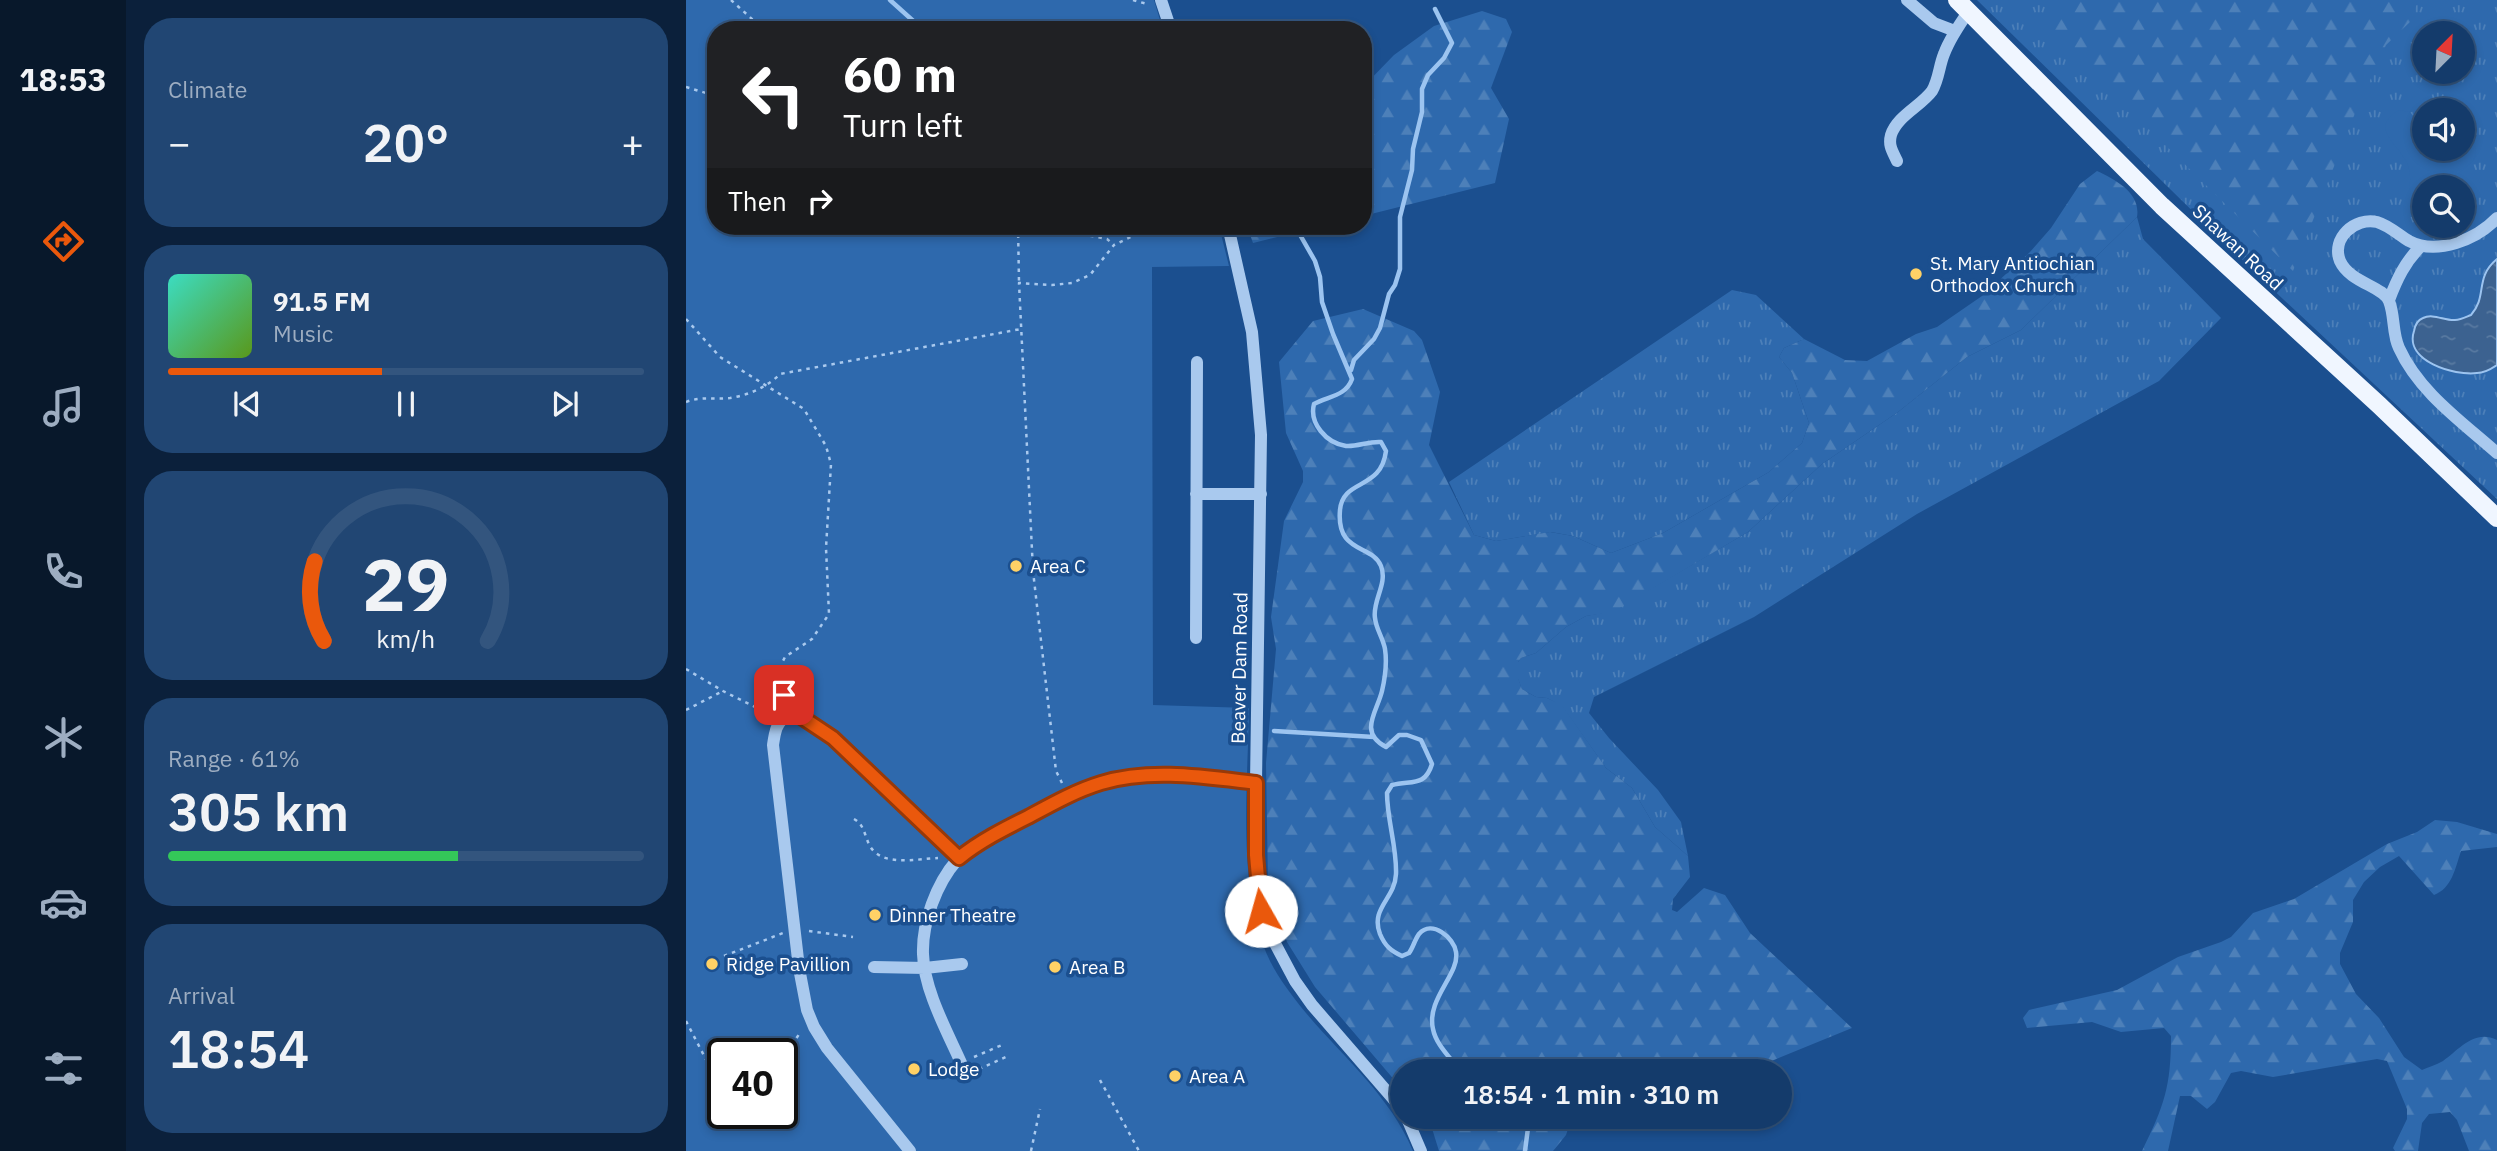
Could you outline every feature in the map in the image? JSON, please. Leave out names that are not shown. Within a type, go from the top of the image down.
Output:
[{"type":"main road","name":"Shawan Road","points":[[1963,6],[2162,206],[2379,405],[2497,518]]},
{"type":"street","points":[[1907,0],[1934,23],[1955,31]]},
{"type":"street","points":[[1155,2],[1166,21]]},
{"type":"street","points":[[1897,161],[1890,147],[1891,134],[1931,92],[1963,6]]},
{"type":"street","points":[[2497,218],[2474,235],[2435,247],[2421,246],[2377,222],[2355,225],[2343,234],[2339,246],[2340,261],[2352,275],[2384,293],[2389,300],[2392,328],[2398,347],[2427,391],[2497,453]]},
{"type":"street","name":"Beaver Dam Road","points":[[1230,235],[1252,332],[1261,435],[1256,783],[1261,911],[1295,981],[1312,1005],[1390,1095]]},
{"type":"street","points":[[2389,300],[2404,266],[2421,246]]},
{"type":"street","points":[[1196,638],[1197,362]]},
{"type":"street","points":[[1196,494],[1261,494]]},
{"type":"street","points":[[788,681],[784,695],[784,717],[776,727],[773,745],[799,968],[810,1019],[827,1048],[910,1151]]},
{"type":"street","points":[[784,717],[800,716],[833,738],[959,858]]},
{"type":"street","points":[[964,1068],[931,992],[925,968],[923,941],[932,902],[949,870],[959,858],[978,842],[1069,795],[1103,783],[1142,776],[1200,776],[1256,783]]},
{"type":"street","points":[[874,967],[925,968],[962,964]]},
{"type":"street","points":[[1412,1129],[1421,1151]]},
{"type":"path","points":[[731,0],[754,21]]},
{"type":"path","points":[[1133,0],[1155,2]]},
{"type":"path","points":[[686,87],[707,93]]},
{"type":"path","points":[[1018,235],[1033,571],[1056,771],[1069,795]]},
{"type":"path","points":[[1086,235],[1107,239],[1114,245]]},
{"type":"path","points":[[1020,283],[1072,283],[1090,275],[1114,245],[1135,235]]},
{"type":"path","points":[[686,320],[720,357],[804,409],[826,446],[831,464],[826,548],[829,614],[812,639],[785,656],[780,667],[780,681],[788,681]]},
{"type":"path","points":[[686,402],[706,397],[731,398],[767,386],[780,374],[1021,329]]},
{"type":"path","points":[[686,669],[723,691],[784,717]]},
{"type":"path","points":[[686,710],[723,691]]},
{"type":"path","points":[[854,818],[861,823],[876,855],[886,859],[959,858]]},
{"type":"path","points":[[797,1038],[810,1019]]},
{"type":"path","points":[[686,1021],[707,1061]]},
{"type":"path","points":[[964,1068],[1002,1045]]},
{"type":"path","points":[[964,1068],[1008,1056]]},
{"type":"path","points":[[1100,1080],[1139,1151]]},
{"type":"path","points":[[1031,1151],[1040,1109]]},
{"type":"green space","points":[[686,0],[1154,0],[1160,21],[707,21],[707,235],[1221,235],[1229,266],[1152,267],[1153,705],[1249,708],[1246,837],[1252,902],[1259,933],[1270,961],[1286,988],[1379,1095],[1390,1110],[1390,1129],[1403,1131],[1413,1151],[686,1151]]},
{"type":"green space","points":[[1977,0],[2497,0],[2497,499],[2267,284]]},
{"type":"green space","points":[[2058,0],[2418,0],[2411,21],[2386,45],[2353,118],[2293,271],[2143,123],[2045,21]]},
{"type":"green space","points":[[1482,11],[1506,19],[1512,32],[1491,88],[1509,119],[1495,183],[1372,214],[1372,78],[1394,55],[1434,26]]},
{"type":"green space","points":[[2399,110],[2412,115],[2412,161],[2472,161],[2455,175],[2412,175],[2412,199],[2406,161],[2386,132],[2390,117]]},
{"type":"green space","points":[[2097,171],[2119,183],[2135,201],[2137,217],[2021,330],[1967,357],[1898,412],[1822,464],[1748,532],[1613,612],[1586,616],[1566,627],[1536,653],[1521,658],[1518,662],[1518,678],[1522,689],[1536,697],[1547,698],[1562,705],[1606,768],[1632,788],[1655,827],[1688,856],[1690,877],[1673,899],[1672,910],[1677,912],[1704,888],[1725,895],[1750,933],[1852,1028],[1776,1059],[1390,1059],[1390,1075],[1315,987],[1287,942],[1268,886],[1266,763],[1276,649],[1271,617],[1284,521],[1303,482],[1303,471],[1286,433],[1279,362],[1313,321],[1363,309],[1414,331],[1422,340],[1440,392],[1429,445],[1474,535],[1496,541],[1550,532],[1573,536],[1611,553],[1663,533],[1769,472],[1802,443],[1809,423],[1792,373],[1779,357],[1784,348],[1804,339],[1845,360],[1867,361],[1916,334],[1937,327],[1982,296],[2030,252],[2051,228],[2080,184]]},
{"type":"green space","points":[[2137,217],[2143,239],[2221,318],[2159,381],[1917,514],[1754,617],[1594,697],[1589,713],[1658,790],[1681,822],[1688,856],[1655,827],[1632,788],[1606,768],[1562,706],[1522,689],[1518,679],[1518,662],[1521,658],[1536,653],[1566,627],[1586,616],[1613,611],[1748,532],[1822,464],[1898,412],[1967,357],[2021,330]]},
{"type":"green space","points":[[1250,235],[1285,235],[1253,243]]},
{"type":"green space","points":[[1732,290],[1756,295],[1804,339],[1784,348],[1779,357],[1792,373],[1809,423],[1802,443],[1769,472],[1663,533],[1611,553],[1573,536],[1551,532],[1496,541],[1474,535],[1449,482]]},
{"type":"green space","points":[[2435,820],[2457,822],[2497,834],[2497,847],[2461,851],[2449,883],[2434,895],[2399,856],[2380,867],[2364,882],[2353,900],[2353,922],[2340,953],[2340,964],[2356,994],[2379,1018],[2404,1057],[2422,1070],[2443,1061],[2474,1039],[2489,1037],[2497,1040],[2497,1151],[2469,1151],[2457,1120],[2450,1112],[2429,1114],[2422,1123],[2418,1151],[2395,1151],[2393,1148],[2407,1119],[2407,1109],[2387,1061],[2377,1059],[2273,1077],[2241,1071],[2231,1073],[2215,1102],[2207,1109],[2191,1096],[2180,1096],[2168,1151],[2142,1151],[2161,1108],[2168,1083],[2171,1036],[2164,1028],[2121,1032],[2092,1022],[2027,1028],[2023,1018],[2029,1010],[2117,990],[2178,957],[2221,942],[2231,937],[2253,913],[2294,899],[2387,844],[2417,832]]},
{"type":"green space","points":[[1432,1129],[1568,1129],[1553,1151],[1439,1151]]},
{"type":"water","points":[[2497,259],[2497,365],[2482,372],[2456,372],[2423,358],[2416,351],[2413,342],[2417,323],[2427,317],[2455,320],[2471,315],[2479,301],[2486,273]]},
{"type":"waterway","points":[[890,0],[913,21]]},
{"type":"waterway","points":[[1351,370],[1354,360],[1374,339],[1380,328],[1389,294],[1400,269],[1400,217],[1412,170],[1413,149],[1422,112],[1422,89],[1428,75],[1444,58],[1452,43],[1435,9]]},
{"type":"waterway","points":[[1300,235],[1315,261],[1320,277],[1322,302],[1352,379],[1346,389],[1314,404],[1314,418],[1321,431],[1332,441],[1346,446],[1381,442],[1386,451],[1383,464],[1377,473],[1348,493],[1340,510],[1343,534],[1376,559],[1383,573],[1375,618],[1386,659],[1382,691],[1371,728],[1373,735],[1386,747],[1399,735],[1421,740],[1432,764],[1422,779],[1392,785],[1387,793],[1396,874],[1392,890],[1380,910],[1378,925],[1386,945],[1402,956],[1409,953],[1424,930],[1436,929],[1451,941],[1456,960],[1438,997],[1432,1018],[1437,1040],[1450,1059]]},
{"type":"waterway","points":[[1274,731],[1374,737]]},
{"type":"waterway","points":[[1525,1151],[1528,1129]]},
{"type":"place","name":"St. Mary Antiochian Orthodox Church","points":[[1916,274]]},
{"type":"place","name":"Area C","points":[[1016,566]]},
{"type":"place","name":"Dinner Theatre","points":[[875,915]]},
{"type":"place","name":"Ridge Pavillion","points":[[712,964]]},
{"type":"place","name":"Area B","points":[[1055,967]]},
{"type":"place","name":"Lodge","points":[[914,1069]]},
{"type":"place","name":"Area A","points":[[1175,1076]]},
{"type":"route","points":[[784,695],[788,715],[800,716],[833,738],[959,858],[978,842],[1069,795],[1103,783],[1132,777],[1164,775],[1200,776],[1256,783],[1256,855],[1261,911]]}]
